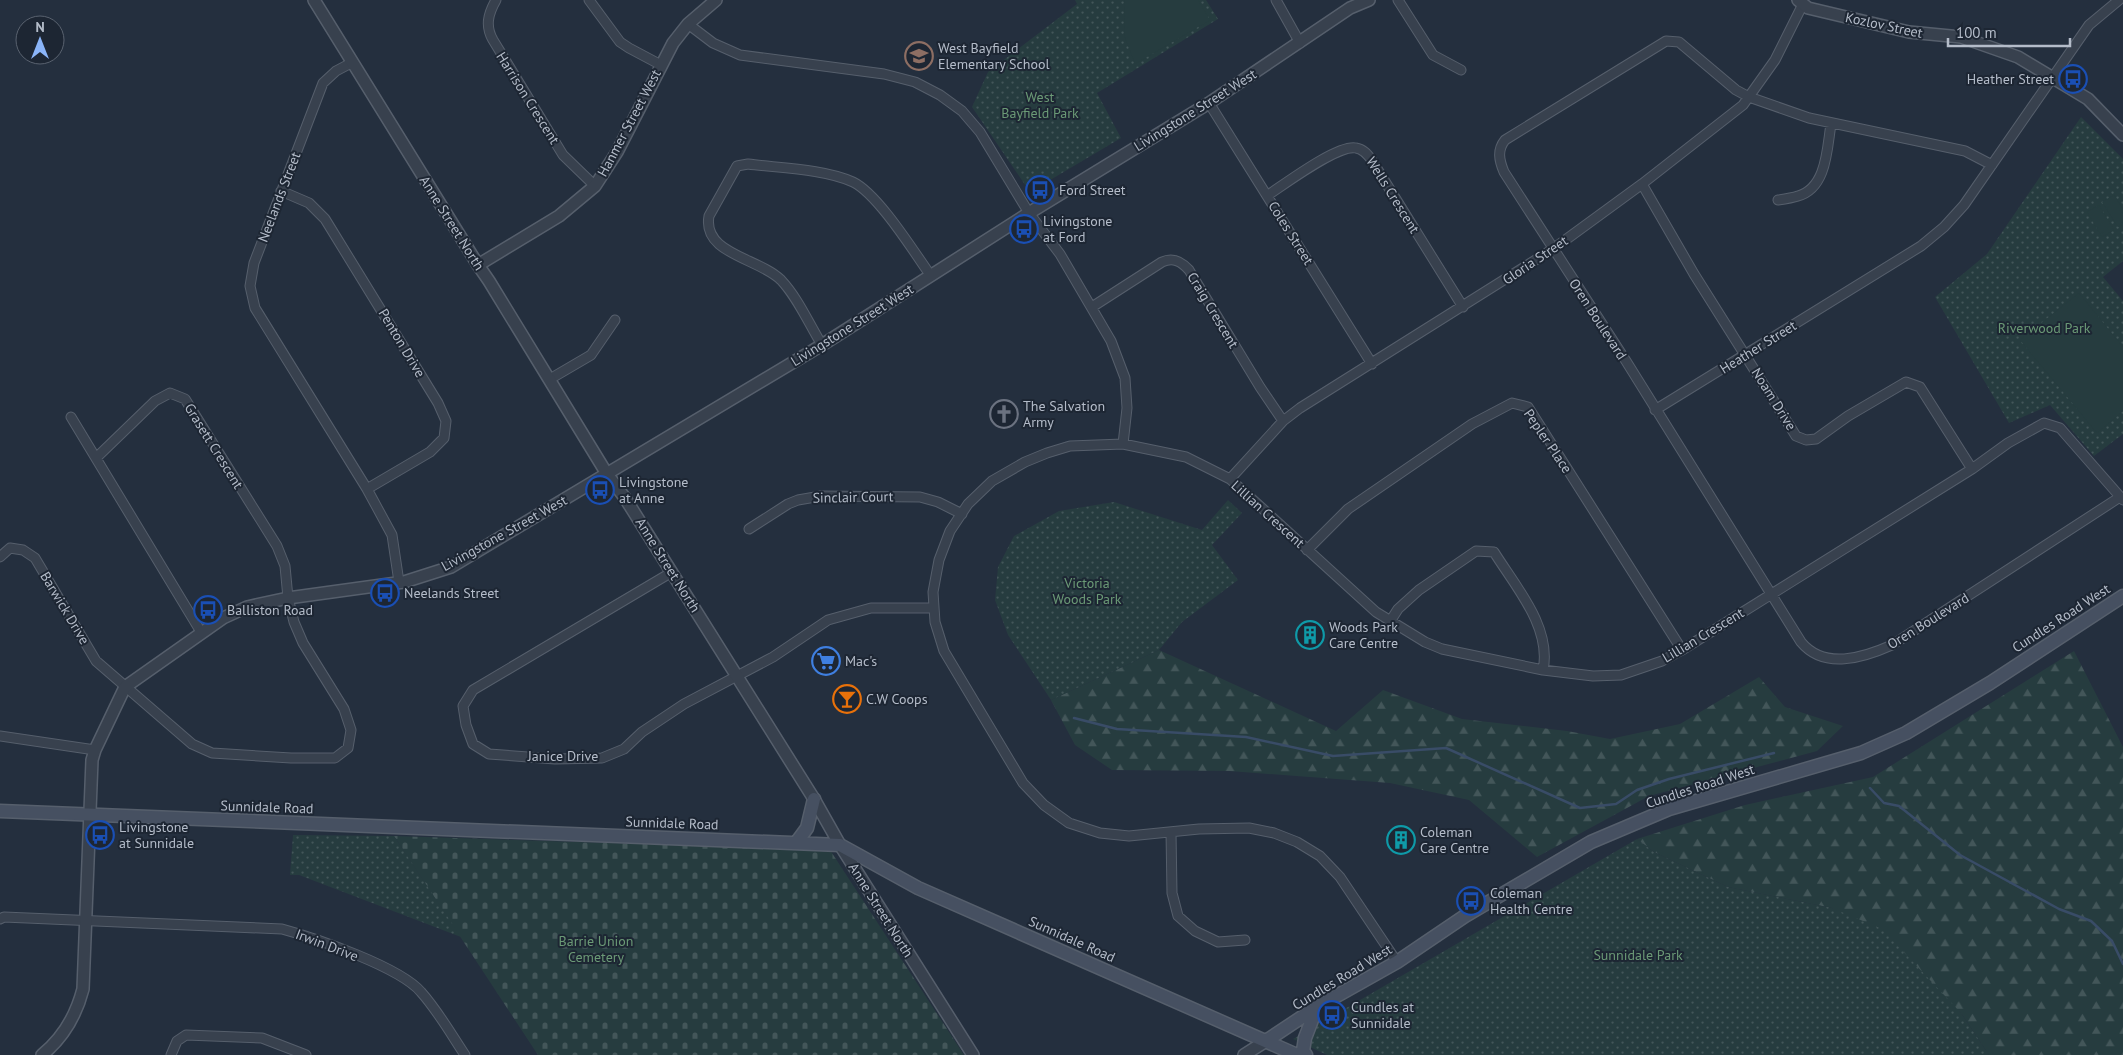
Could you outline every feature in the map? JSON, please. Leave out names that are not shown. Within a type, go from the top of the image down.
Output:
[{"type":"main road","name":"Cundles Road West","points":[[1266,1041],[1317,1007],[1396,962],[1468,914],[1591,842],[1669,809],[1861,753],[1906,733],[1990,683],[2123,596]]},
{"type":"main road","points":[[796,843],[806,828],[814,799]]},
{"type":"main road","name":"Sunnidale Road","points":[[0,811],[840,845],[918,888],[1297,1055]]},
{"type":"main road","points":[[1306,1055],[1303,1051],[1304,1038],[1317,1007]]},
{"type":"street","name":"Anne Street North","points":[[314,0],[607,474],[625,498],[672,572],[814,799],[840,845],[973,1055]]},
{"type":"street","name":"Harrison Crescent","points":[[496,0],[488,19],[488,28],[492,40],[563,155],[595,186]]},
{"type":"street","points":[[589,0],[620,42],[628,48],[661,64]]},
{"type":"street","name":"Hanmer Street West","points":[[478,265],[559,216],[595,186],[617,152],[673,43],[688,24],[716,0]]},
{"type":"street","points":[[1276,0],[1300,42]]},
{"type":"street","name":"Livingstone Street West","points":[[43,1055],[65,1032],[80,1002],[84,976],[90,814],[95,750],[125,687],[223,618],[247,608],[288,598],[399,582],[451,567],[822,345],[1029,213],[1209,103],[1350,8],[1369,0]]},
{"type":"street","points":[[1398,0],[1433,55],[1461,70]]},
{"type":"street","name":"Heather Street","points":[[1655,410],[1921,246],[1944,227],[1964,205],[2089,25],[2119,0]]},
{"type":"street","name":"Kozlov Street","points":[[1801,2],[1808,8],[1909,32],[1961,38],[2018,57],[2053,76],[2088,100],[2123,135]]},
{"type":"street","name":"Gloria Street","points":[[1230,479],[1283,420],[1553,250],[1642,184],[1743,105],[1775,60],[1801,2]]},
{"type":"street","points":[[688,24],[713,43],[740,55],[884,74],[914,82],[940,95],[962,111],[980,132],[1029,213],[1060,254],[1111,341],[1125,378],[1127,408],[1123,444]]},
{"type":"street","name":"Oren Boulevard","points":[[1992,165],[1965,151],[1831,124],[1749,97],[1736,90],[1679,42],[1666,41],[1505,140],[1500,149],[1501,164],[1553,250],[1626,360],[1655,410],[1801,642],[1814,655],[1831,660],[1868,654],[1892,645],[2121,499]]},
{"type":"street","name":"Neelands Street","points":[[353,62],[336,71],[323,83],[254,263],[250,286],[255,308],[367,489],[392,535],[399,582]]},
{"type":"street","name":"Coles Street","points":[[1209,103],[1372,364]]},
{"type":"street","points":[[1778,200],[1800,196],[1818,182],[1824,165],[1831,124]]},
{"type":"street","name":"Wells Crescent","points":[[1268,195],[1342,149],[1358,148],[1366,152],[1464,307]]},
{"type":"street","points":[[822,345],[782,281],[760,266],[723,248],[715,242],[710,234],[709,216],[737,166],[748,164],[836,175],[855,183],[883,209],[931,276]]},
{"type":"street","name":"Noam Drive","points":[[1642,184],[1694,274],[1796,436],[1806,440],[1816,439],[1848,416],[1906,382],[1920,387],[1972,469]]},
{"type":"street","name":"Penton Drive","points":[[281,191],[309,203],[325,219],[438,403],[446,422],[444,438],[430,452],[367,489]]},
{"type":"street","name":"Craig Crescent","points":[[1092,307],[1162,262],[1170,260],[1181,262],[1188,270],[1260,387],[1283,420]]},
{"type":"street","points":[[550,379],[591,355],[616,320]]},
{"type":"street","name":"Grasett Crescent","points":[[96,458],[156,401],[170,393],[185,399],[277,546],[285,566],[288,598]]},
{"type":"street","name":"Pepler Place","points":[[1307,550],[1348,509],[1472,424],[1512,402],[1528,406],[1682,650]]},
{"type":"street","points":[[71,417],[202,632]]},
{"type":"street","name":"Lillian Crescent","points":[[1396,962],[1340,877],[1320,856],[1297,842],[1249,828],[1199,828],[1129,836],[1100,833],[1069,823],[1044,805],[1024,783],[944,651],[934,608],[933,592],[939,560],[950,531],[968,504],[992,481],[1032,459],[1070,446],[1123,444],[1186,458],[1230,479],[1376,612],[1425,642],[1442,649],[1543,670],[1593,676],[1621,675],[1662,661],[1682,650],[2044,423],[2060,428],[2121,499]]},
{"type":"street","name":"Sinclair Court","points":[[748,529],[788,504],[798,500],[821,496],[920,496],[938,502],[962,514]]},
{"type":"street","name":"Barwick Drive","points":[[0,557],[10,548],[23,550],[35,558],[96,661],[125,687]]},
{"type":"street","points":[[1391,620],[1398,609],[1419,590],[1476,551],[1494,552],[1532,612],[1542,637],[1546,656],[1543,670]]},
{"type":"street","name":"Janice Drive","points":[[672,572],[473,690],[463,706],[466,725],[473,744],[489,754],[555,758],[602,758],[624,749],[642,732],[684,704],[773,657],[828,620],[871,608],[934,608]]},
{"type":"street","points":[[125,687],[192,744],[212,753],[291,758],[335,758],[348,748],[351,730],[344,709],[303,643],[294,622],[288,598]]},
{"type":"street","points":[[0,736],[95,750]]},
{"type":"street","points":[[1171,832],[1172,893],[1178,916],[1195,931],[1218,942],[1245,940]]},
{"type":"street","name":"Irwin Drive","points":[[0,919],[4,917],[282,929],[306,936],[400,974],[420,990],[465,1055]]},
{"type":"street","points":[[170,1055],[177,1041],[186,1035],[262,1038],[306,1055]]},
{"type":"street","name":"Cundles Road West","points":[[1244,1055],[1266,1041]]},
{"type":"green space","name":"West Bayfield Park","points":[[1075,0],[1206,0],[1218,19],[1097,93],[1121,138],[1030,192],[972,107],[988,72],[1077,4]]},
{"type":"green space","points":[[1125,0],[1198,0],[1210,20],[1135,64],[1124,35]]},
{"type":"green space","name":"Riverwood Park","points":[[2081,117],[2123,159],[2123,261],[2103,277],[2123,301],[2123,434],[2094,456],[2050,405],[2009,423],[1935,297],[1987,254]]},
{"type":"green space","points":[[2114,195],[2123,209],[2123,224],[2118,227],[2102,202]]},
{"type":"green space","points":[[2099,205],[2114,230],[2102,237],[2087,212]]},
{"type":"green space","points":[[2079,293],[2123,347],[2123,411],[2097,433],[2020,340]]},
{"type":"green space","name":"Victoria Woods Park","points":[[1228,500],[1242,513],[1212,545],[1238,580],[1182,622],[1159,650],[1051,700],[1008,635],[995,600],[998,567],[1014,536],[1059,511],[1114,502],[1202,530]]},
{"type":"green space","points":[[1159,650],[1336,731],[1383,690],[1462,719],[1567,731],[1610,739],[1680,724],[1759,677],[1785,707],[1843,726],[1817,751],[1649,796],[1537,857],[1469,800],[1390,783],[1229,771],[1112,770],[1075,745],[1051,700]]},
{"type":"green space","points":[[2074,651],[2123,747],[2123,1055],[1989,1055],[1961,1013],[1832,908],[1728,887],[1654,852],[1637,839],[1745,805],[1873,777]]},
{"type":"green space","points":[[293,835],[394,836],[461,937],[299,875],[290,875]]},
{"type":"green space","name":"Barrie Union Cemetery","points":[[394,836],[830,850],[964,1055],[538,1055]]},
{"type":"green space","name":"Sunnidale Park","points":[[1637,839],[1654,852],[1728,887],[1832,908],[1882,929],[1961,1013],[1989,1055],[1327,1055],[1293,1039]]},
{"type":"waterway","points":[[1074,718],[1117,729],[1246,737],[1333,756],[1446,748],[1580,808],[1616,804],[1637,790],[1669,779],[1774,753]]},
{"type":"waterway","points":[[1870,788],[1884,803],[1899,806],[1960,855],[2059,909],[2091,921],[2112,941],[2123,964]]},
{"type":"place","name":"West Bayfield Elementary School","points":[[919,56]]},
{"type":"place","name":"Heather Street","points":[[2073,79]]},
{"type":"place","name":"Ford Street","points":[[1040,190]]},
{"type":"place","name":"Livingstone at Ford","points":[[1024,229]]},
{"type":"place","name":"The Salvation Army","points":[[1004,414]]},
{"type":"place","name":"Livingstone at Anne","points":[[600,490]]},
{"type":"place","name":"Neelands Street","points":[[385,593]]},
{"type":"place","name":"Balliston Road","points":[[208,610]]},
{"type":"place","name":"Woods Park Care Centre","points":[[1310,635]]},
{"type":"place","name":"Mac's","points":[[826,661]]},
{"type":"place","name":"C.W Coops","points":[[847,699]]},
{"type":"place","name":"Livingstone at Sunnidale","points":[[100,835]]},
{"type":"place","name":"Coleman Care Centre","points":[[1401,840]]},
{"type":"place","name":"Coleman Health Centre","points":[[1471,901]]},
{"type":"place","name":"Cundles at Sunnidale","points":[[1332,1015]]}]
